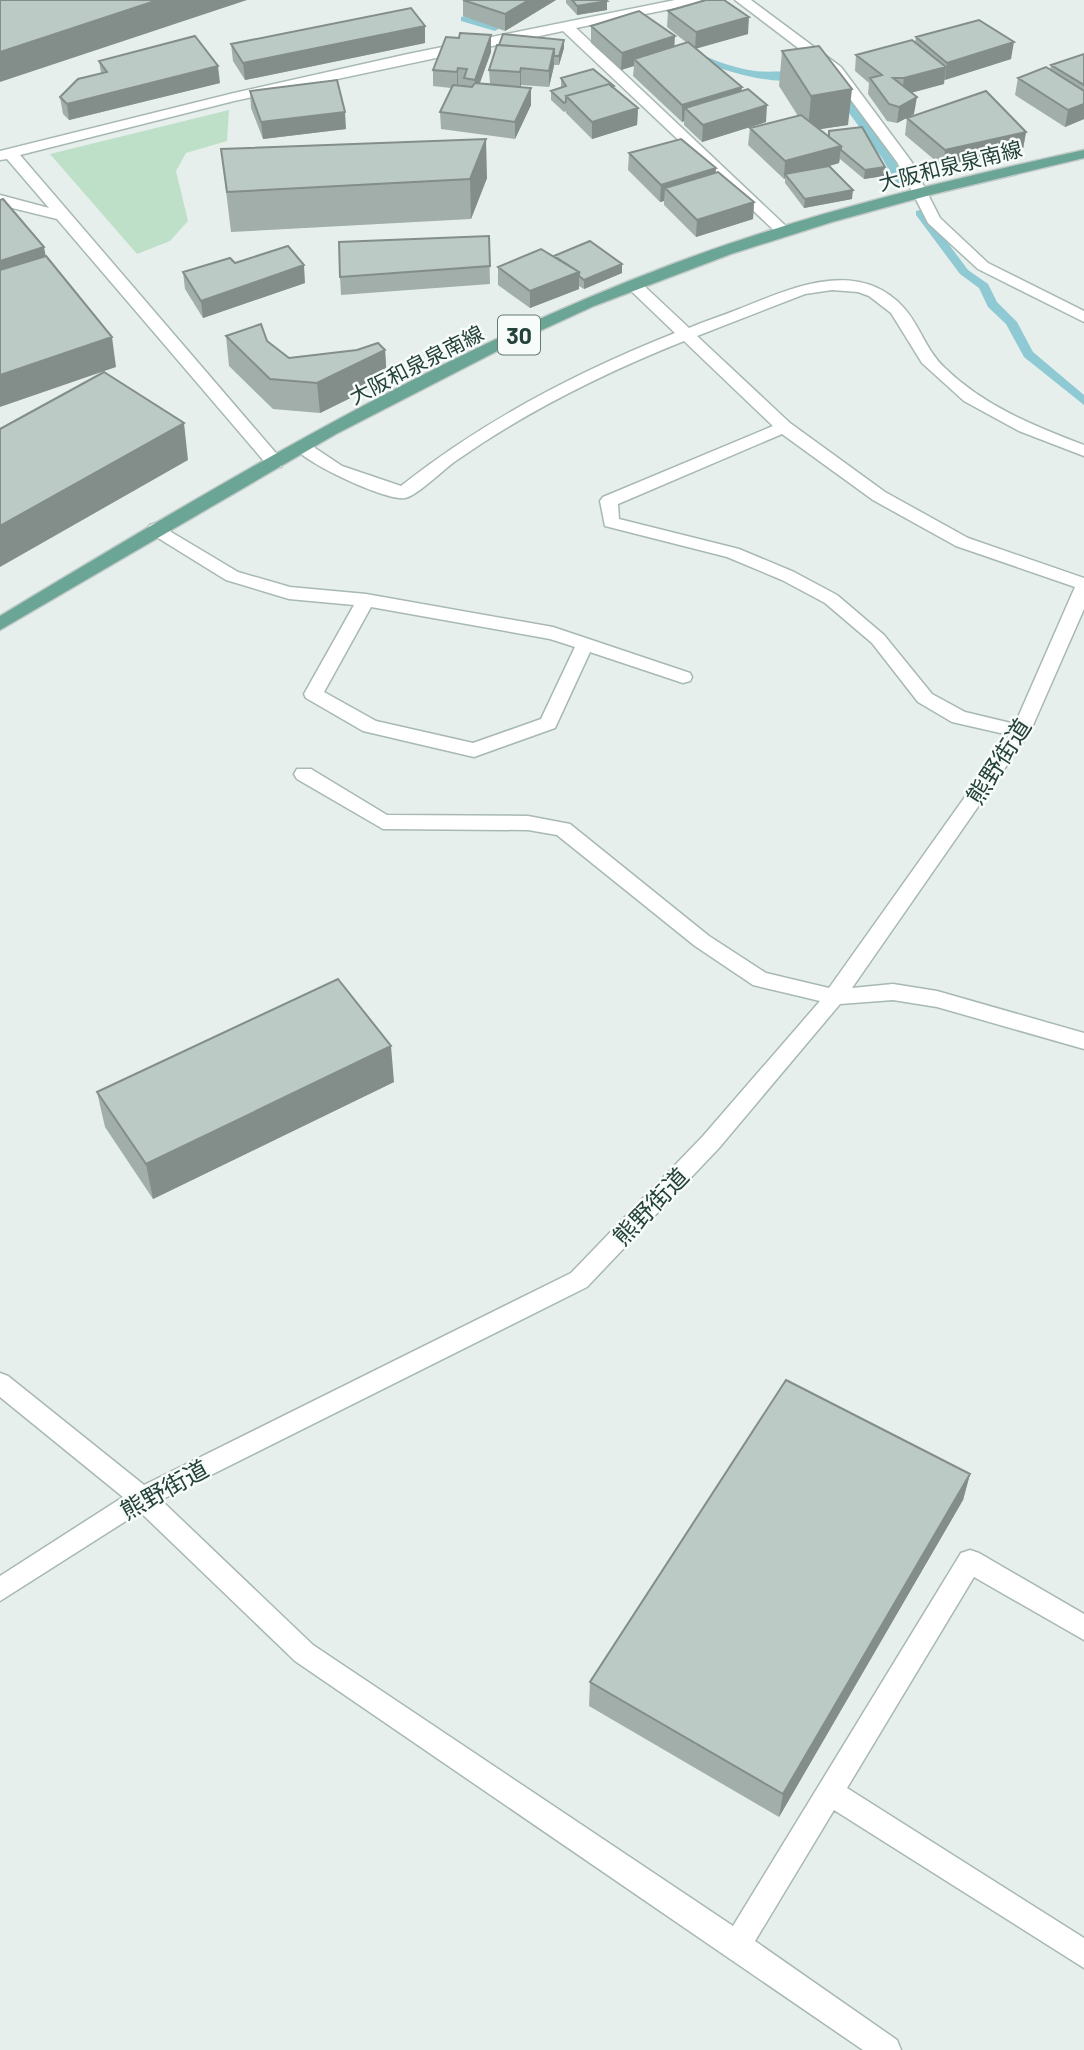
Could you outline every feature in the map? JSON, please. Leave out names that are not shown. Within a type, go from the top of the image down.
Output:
[{"type":"main road","name":"大阪和泉泉南線","points":[[0,624],[156,529],[303,448],[508,340],[634,285],[677,267],[784,232],[921,192],[1084,155]]},
{"type":"street","points":[[5,155],[233,97],[695,0]]},
{"type":"street","points":[[742,0],[836,70],[904,161],[933,220],[983,266],[1084,317]]},
{"type":"street","points":[[566,26],[784,232]]},
{"type":"street","points":[[5,155],[38,183],[62,215],[275,463]]},
{"type":"street","points":[[0,200],[27,209],[62,215]]},
{"type":"street","points":[[634,285],[784,427],[879,496],[962,542],[1084,586]]},
{"type":"street","points":[[303,448],[336,470],[403,493],[426,473],[480,437],[556,394],[685,334],[816,286],[846,285],[873,292],[899,308],[935,368],[970,398],[1017,425],[1084,452]]},
{"type":"street","points":[[784,427],[610,501],[611,522],[733,552],[788,576],[831,599],[878,639],[925,698],[959,717],[1021,732]]},
{"type":"street","points":[[156,529],[232,576],[289,593],[366,600],[553,633],[682,677]]},
{"type":"street","name":"熊野街道","points":[[0,1590],[142,1497],[579,1280],[711,1142],[820,1017],[1021,732],[1084,586]]},
{"type":"street","points":[[366,600],[313,694],[370,726],[474,750],[548,723],[585,644]]},
{"type":"street","points":[[304,774],[383,822],[528,823],[562,829],[702,941],[760,979],[834,997],[892,992],[937,999],[1084,1041]]},
{"type":"street","points":[[0,1383],[142,1497],[304,1653],[737,1945],[887,2050]]},
{"type":"street","points":[[737,1945],[970,1561],[1084,1628]]},
{"type":"street","points":[[830,1792],[1084,1954]]},
{"type":"green space","points":[[229,110],[227,141],[186,153],[176,171],[188,221],[170,241],[137,254],[50,154]]},
{"type":"building","points":[[0,0],[158,0],[0,52]]},
{"type":"building","points":[[463,0],[529,0],[505,14]]},
{"type":"building","points":[[572,0],[605,0],[607,1],[577,6]]},
{"type":"building","points":[[706,0],[724,0],[749,17],[696,32],[668,11]]},
{"type":"building","points":[[411,8],[425,26],[243,63],[231,44]]},
{"type":"building","points":[[639,11],[675,36],[622,53],[591,26]]},
{"type":"building","points":[[979,20],[1014,42],[947,63],[916,37]]},
{"type":"building","points":[[460,33],[491,35],[475,80],[464,78],[467,69],[458,68],[457,72],[433,70],[446,37],[459,38]]},
{"type":"building","points":[[503,34],[564,40],[559,56],[554,56],[554,49],[499,45]]},
{"type":"building","points":[[195,36],[218,66],[67,104],[60,97],[78,79],[107,72],[99,61]]},
{"type":"building","points":[[912,40],[946,67],[904,78],[893,78],[917,97],[899,107],[889,104],[870,78],[882,75],[856,55]]},
{"type":"building","points":[[688,42],[742,87],[682,105],[634,59]]},
{"type":"building","points":[[497,45],[554,49],[549,71],[521,68],[520,72],[489,70]]},
{"type":"building","points":[[819,46],[852,89],[811,96],[782,51]]},
{"type":"building","points":[[1084,54],[1084,85],[1051,65]]},
{"type":"building","points":[[1046,67],[1084,91],[1084,104],[1068,110],[1018,78]]},
{"type":"building","points":[[593,69],[614,86],[609,84],[566,96],[564,103],[551,91],[566,86],[561,78]]},
{"type":"building","points":[[337,80],[345,112],[261,122],[250,91]]},
{"type":"building","points":[[475,83],[531,88],[515,122],[440,112],[453,85],[472,87]]},
{"type":"building","points":[[609,84],[638,108],[592,122],[566,96]]},
{"type":"building","points":[[748,89],[767,105],[703,125],[685,108]]},
{"type":"building","points":[[986,91],[1026,132],[945,150],[907,118]]},
{"type":"building","points":[[801,115],[841,146],[785,161],[750,128]]},
{"type":"building","points":[[862,127],[885,167],[865,170],[829,137],[829,131]]},
{"type":"building","points":[[486,139],[470,179],[227,192],[221,149]]},
{"type":"building","points":[[681,139],[716,168],[661,185],[629,153]]},
{"type":"building","points":[[829,166],[853,190],[805,199],[785,174]]},
{"type":"building","points":[[718,172],[754,202],[697,220],[665,188]]},
{"type":"building","points":[[3,199],[44,247],[0,261],[0,200]]},
{"type":"building","points":[[489,236],[490,266],[340,277],[339,242]]},
{"type":"building","points":[[590,241],[622,264],[584,280],[579,276],[579,272],[554,256]]},
{"type":"building","points":[[288,246],[304,265],[201,301],[183,272],[230,258],[235,263]]},
{"type":"building","points":[[541,249],[579,272],[530,291],[498,267]]},
{"type":"building","points":[[46,256],[112,337],[0,375],[0,270]]},
{"type":"building","points":[[261,324],[267,341],[289,358],[357,350],[378,343],[385,350],[317,383],[270,379],[226,336]]},
{"type":"building","points":[[104,372],[184,423],[0,526],[0,429]]},
{"type":"building","points":[[338,979],[391,1046],[146,1164],[97,1092]]},
{"type":"building","points":[[786,1380],[970,1474],[783,1794],[590,1682]]},
{"type":"waterway","points":[[465,19],[495,28]]},
{"type":"waterway","points":[[692,54],[717,65],[744,72],[799,76]]},
{"type":"waterway","points":[[838,91],[887,157],[902,184]]},
{"type":"waterway","points":[[920,213],[964,272],[984,286],[992,304],[1011,322],[1028,354],[1084,401]]}]
